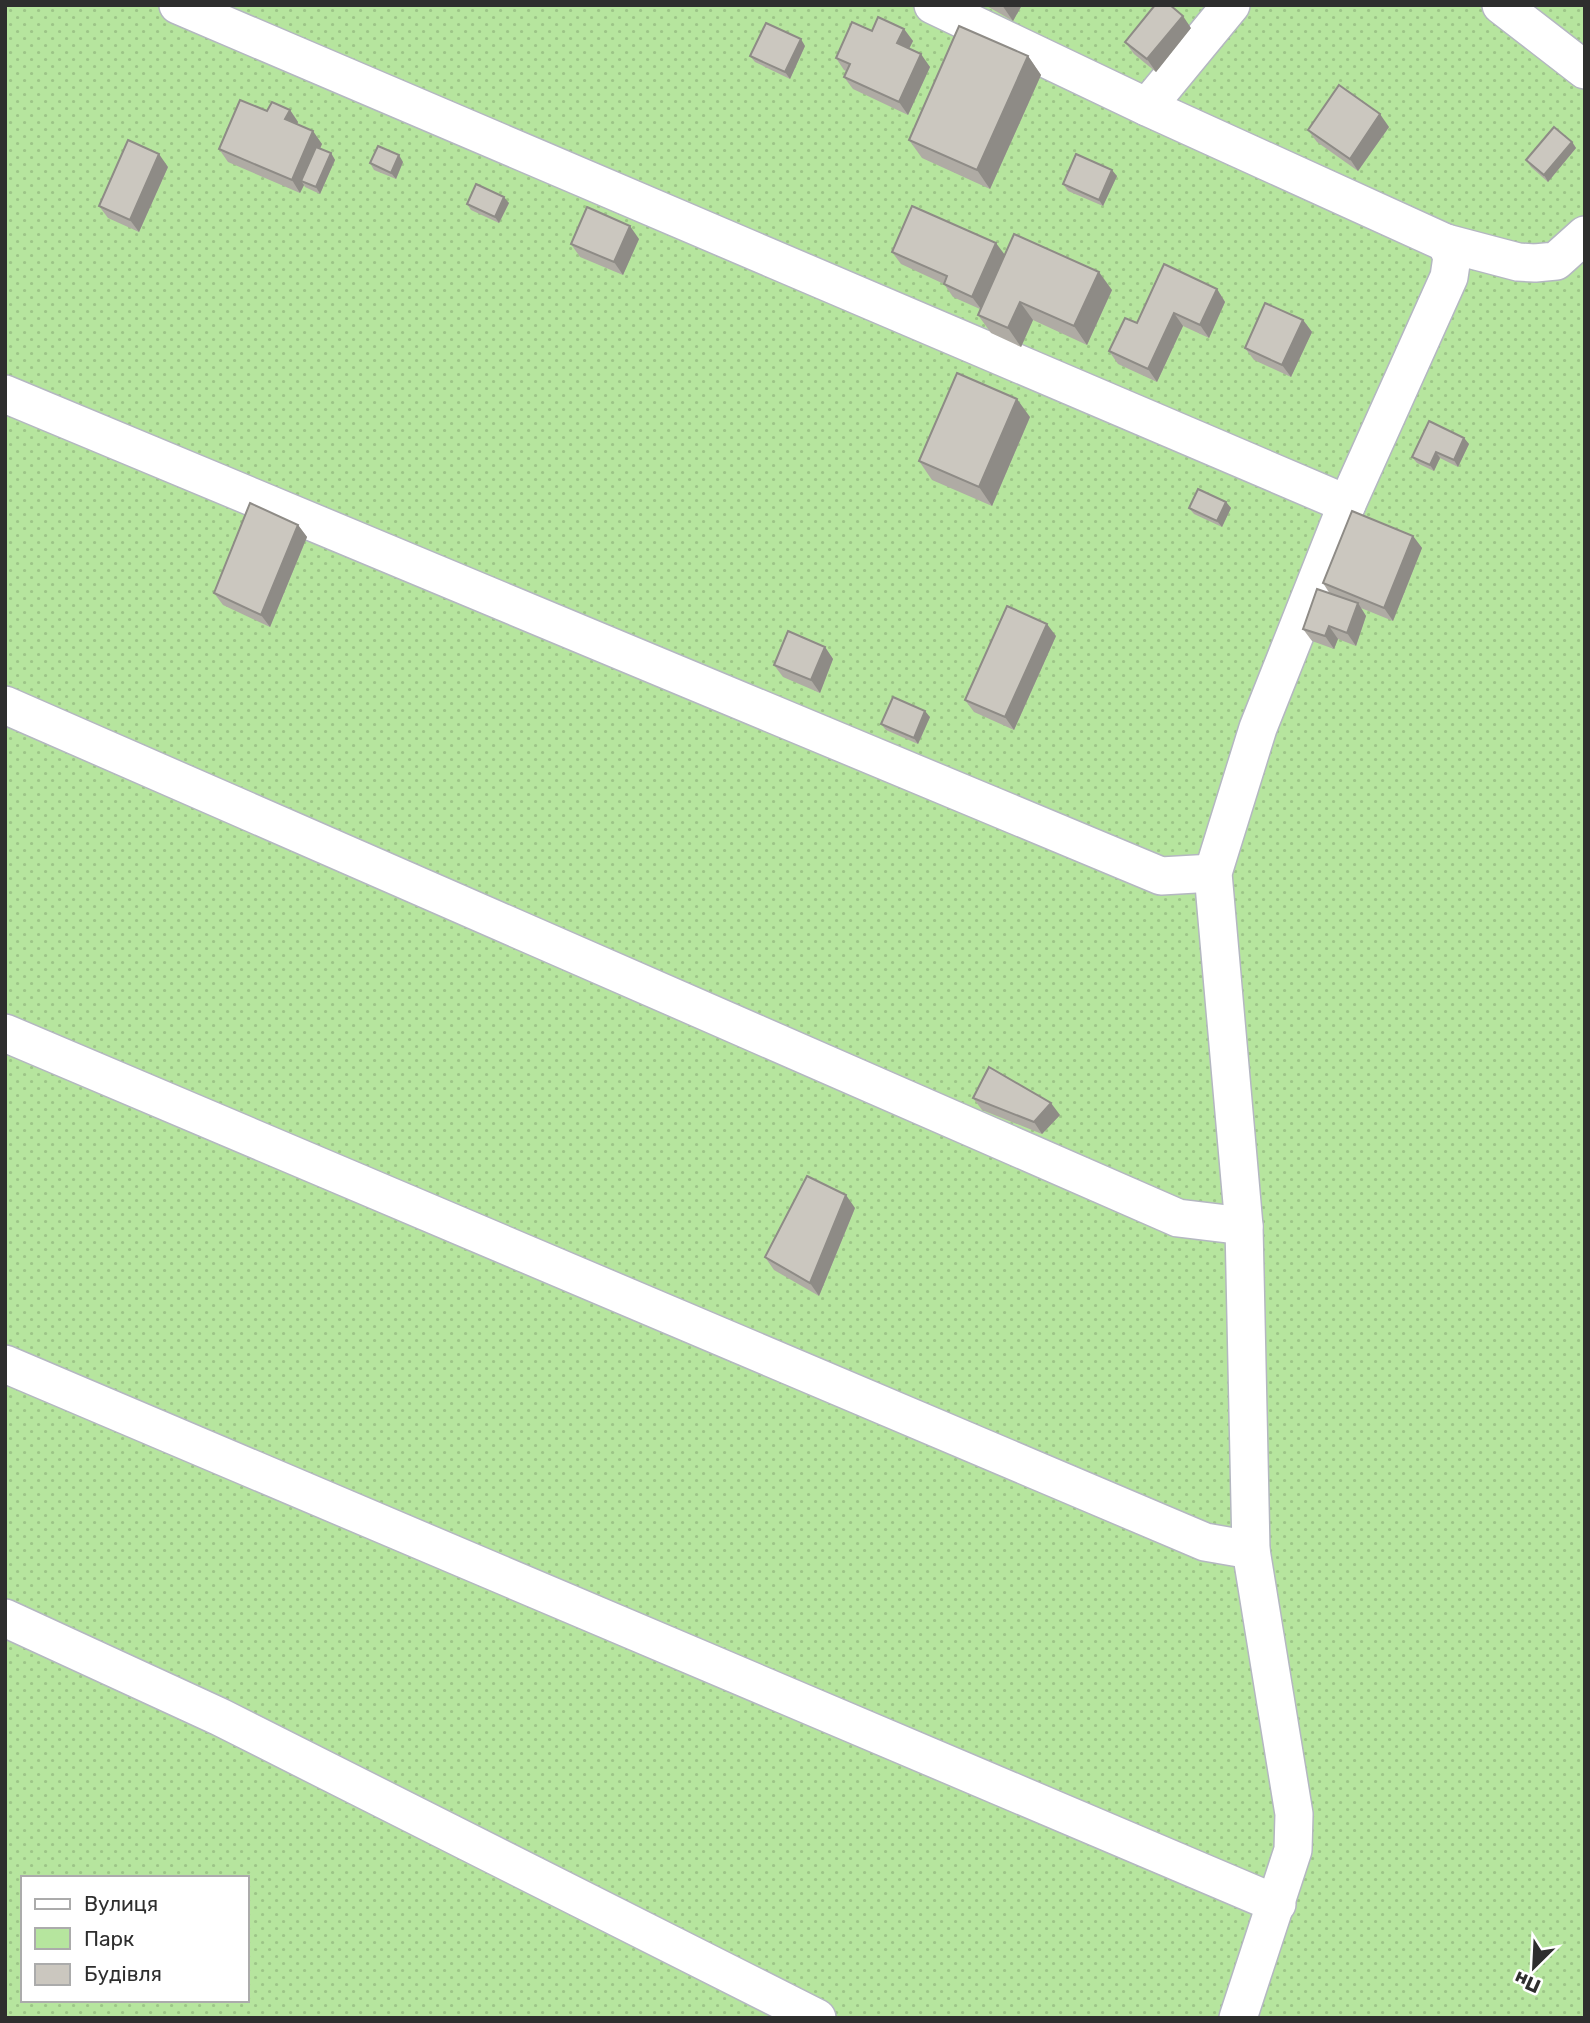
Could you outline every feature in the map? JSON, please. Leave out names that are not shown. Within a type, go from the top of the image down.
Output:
[{"type":"street","points":[[178,5],[1346,504]]},
{"type":"street","points":[[933,5],[1147,107],[1446,243],[1535,264],[1556,261],[1585,235]]},
{"type":"street","points":[[1147,107],[1231,5]]},
{"type":"street","points":[[1501,5],[1585,70]]},
{"type":"street","points":[[1238,2018],[1293,1850],[1294,1814],[1251,1550],[1244,1226],[1213,873],[1258,727],[1346,504],[1449,277],[1452,257],[1446,243]]},
{"type":"street","points":[[5,394],[1161,876],[1213,873]]},
{"type":"street","points":[[5,705],[1178,1218],[1244,1226]]},
{"type":"street","points":[[5,1033],[1192,1537],[1251,1550]]},
{"type":"street","points":[[5,1364],[1277,1904]]},
{"type":"street","points":[[5,1618],[220,1717],[817,2018]]},
{"type":"green space","points":[[5,5],[1585,5],[1585,2018],[5,2018]]},
{"type":"building","points":[[1155,5],[1170,5],[1183,16],[1147,59],[1125,42]]},
{"type":"building","points":[[878,17],[904,29],[897,43],[921,54],[899,102],[844,77],[850,64],[836,58],[852,22],[872,31]]},
{"type":"building","points":[[766,23],[801,39],[785,72],[750,56]]},
{"type":"building","points":[[959,26],[1028,56],[977,170],[909,140]]},
{"type":"building","points":[[1339,85],[1380,114],[1350,159],[1308,130]]},
{"type":"building","points":[[240,100],[267,111],[272,102],[290,110],[285,119],[313,131],[292,180],[219,149]]},
{"type":"building","points":[[1554,127],[1572,142],[1544,175],[1526,160]]},
{"type":"building","points":[[128,140],[159,154],[130,220],[99,206]]},
{"type":"building","points":[[378,146],[399,155],[391,173],[370,163]]},
{"type":"building","points":[[316,147],[331,153],[316,187],[301,181]]},
{"type":"building","points":[[1076,154],[1112,170],[1099,200],[1063,184]]},
{"type":"building","points":[[476,184],[504,197],[495,217],[467,204]]},
{"type":"building","points":[[912,206],[996,243],[972,297],[944,284],[947,276],[892,252]]},
{"type":"building","points":[[587,207],[630,226],[614,262],[571,244]]},
{"type":"building","points":[[1014,234],[1099,272],[1074,326],[1020,302],[1008,328],[978,315]]},
{"type":"building","points":[[1164,264],[1217,289],[1200,325],[1174,313],[1148,369],[1109,351],[1125,318],[1137,323]]},
{"type":"building","points":[[1265,303],[1303,320],[1282,365],[1245,348]]},
{"type":"building","points":[[957,373],[1017,399],[979,487],[919,461]]},
{"type":"building","points":[[1429,421],[1464,438],[1454,460],[1436,452],[1430,465],[1412,457]]},
{"type":"building","points":[[1198,489],[1226,502],[1217,521],[1189,508]]},
{"type":"building","points":[[250,503],[298,525],[261,615],[214,593]]},
{"type":"building","points":[[1352,511],[1413,536],[1384,608],[1323,583]]},
{"type":"building","points":[[1317,589],[1358,603],[1347,633],[1329,626],[1325,636],[1303,629]]},
{"type":"building","points":[[1007,606],[1047,624],[1005,717],[965,700]]},
{"type":"building","points":[[788,631],[825,647],[811,680],[774,665]]},
{"type":"building","points":[[893,697],[925,711],[914,738],[881,724]]},
{"type":"building","points":[[989,1067],[1051,1103],[1034,1122],[973,1098]]},
{"type":"building","points":[[807,1176],[846,1195],[810,1283],[765,1257]]}]
